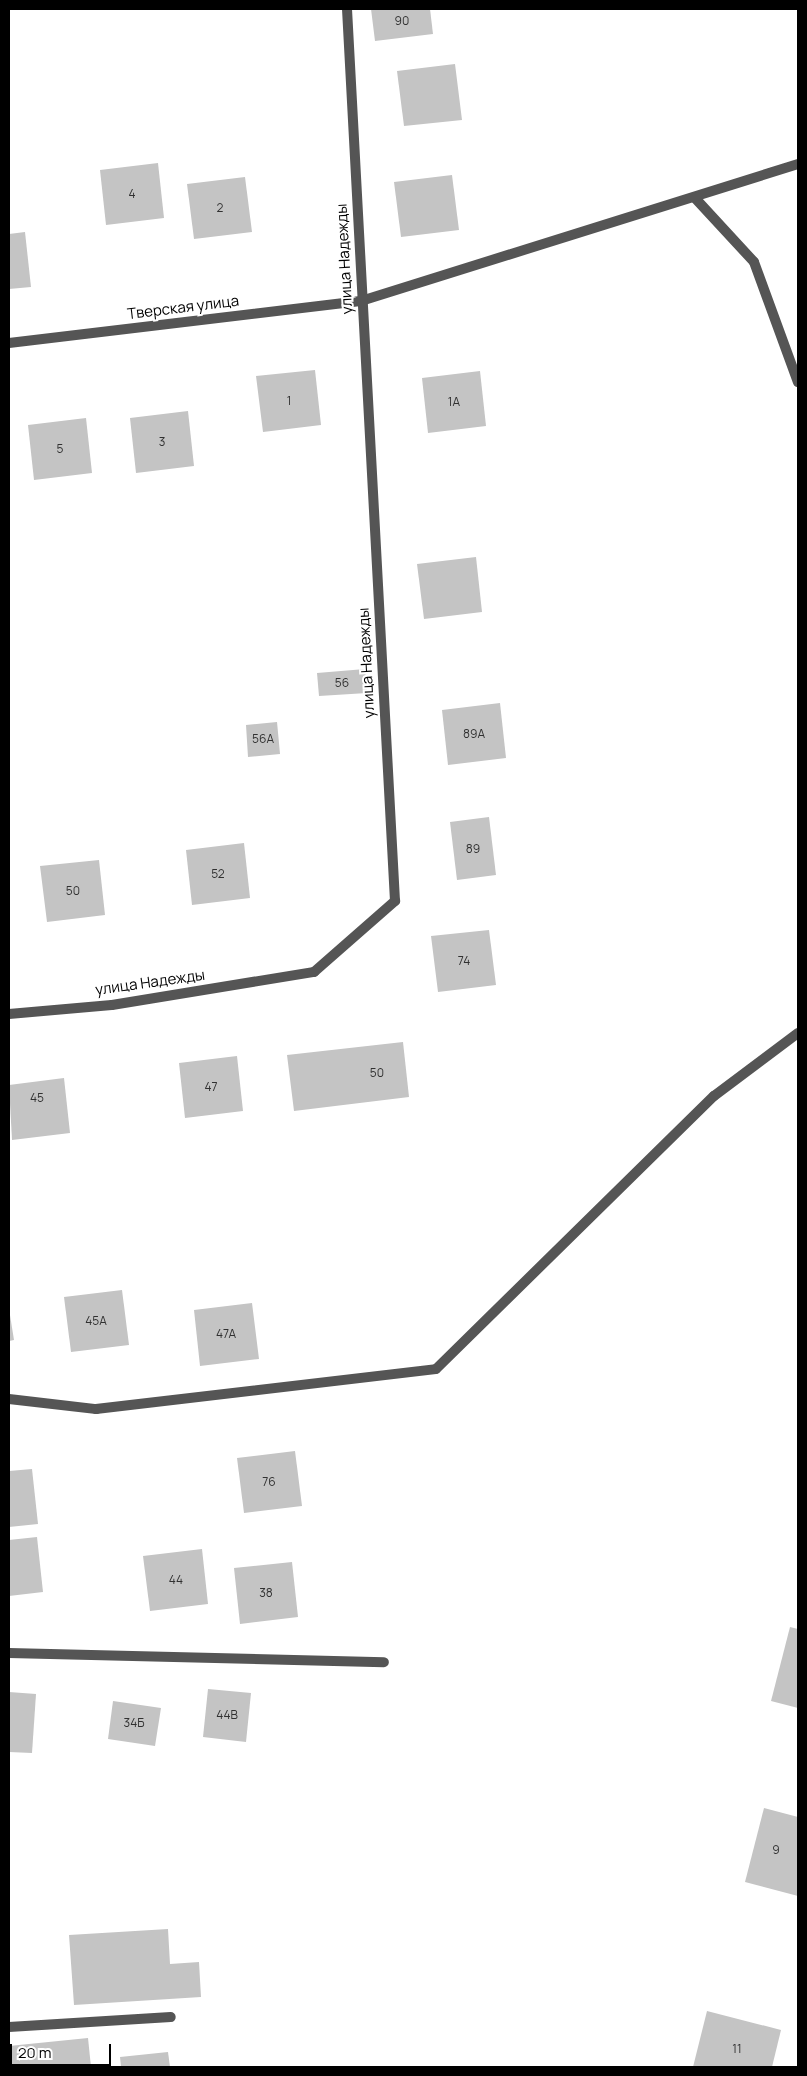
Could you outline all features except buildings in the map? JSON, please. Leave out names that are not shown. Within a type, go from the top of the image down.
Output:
[{"type":"street","name":"улица Надежды","points":[[9,1014],[112,1005],[314,972],[395,901],[360,301],[347,9]]},
{"type":"street","name":"Тверская улица","points":[[9,343],[360,301],[798,164]]},
{"type":"street","points":[[694,198],[754,262],[798,382]]},
{"type":"street","points":[[9,1399],[96,1408],[436,1369],[714,1096],[798,1033]]},
{"type":"street","points":[[9,1653],[384,1662]]},
{"type":"street","points":[[9,2027],[171,2017]]}]
